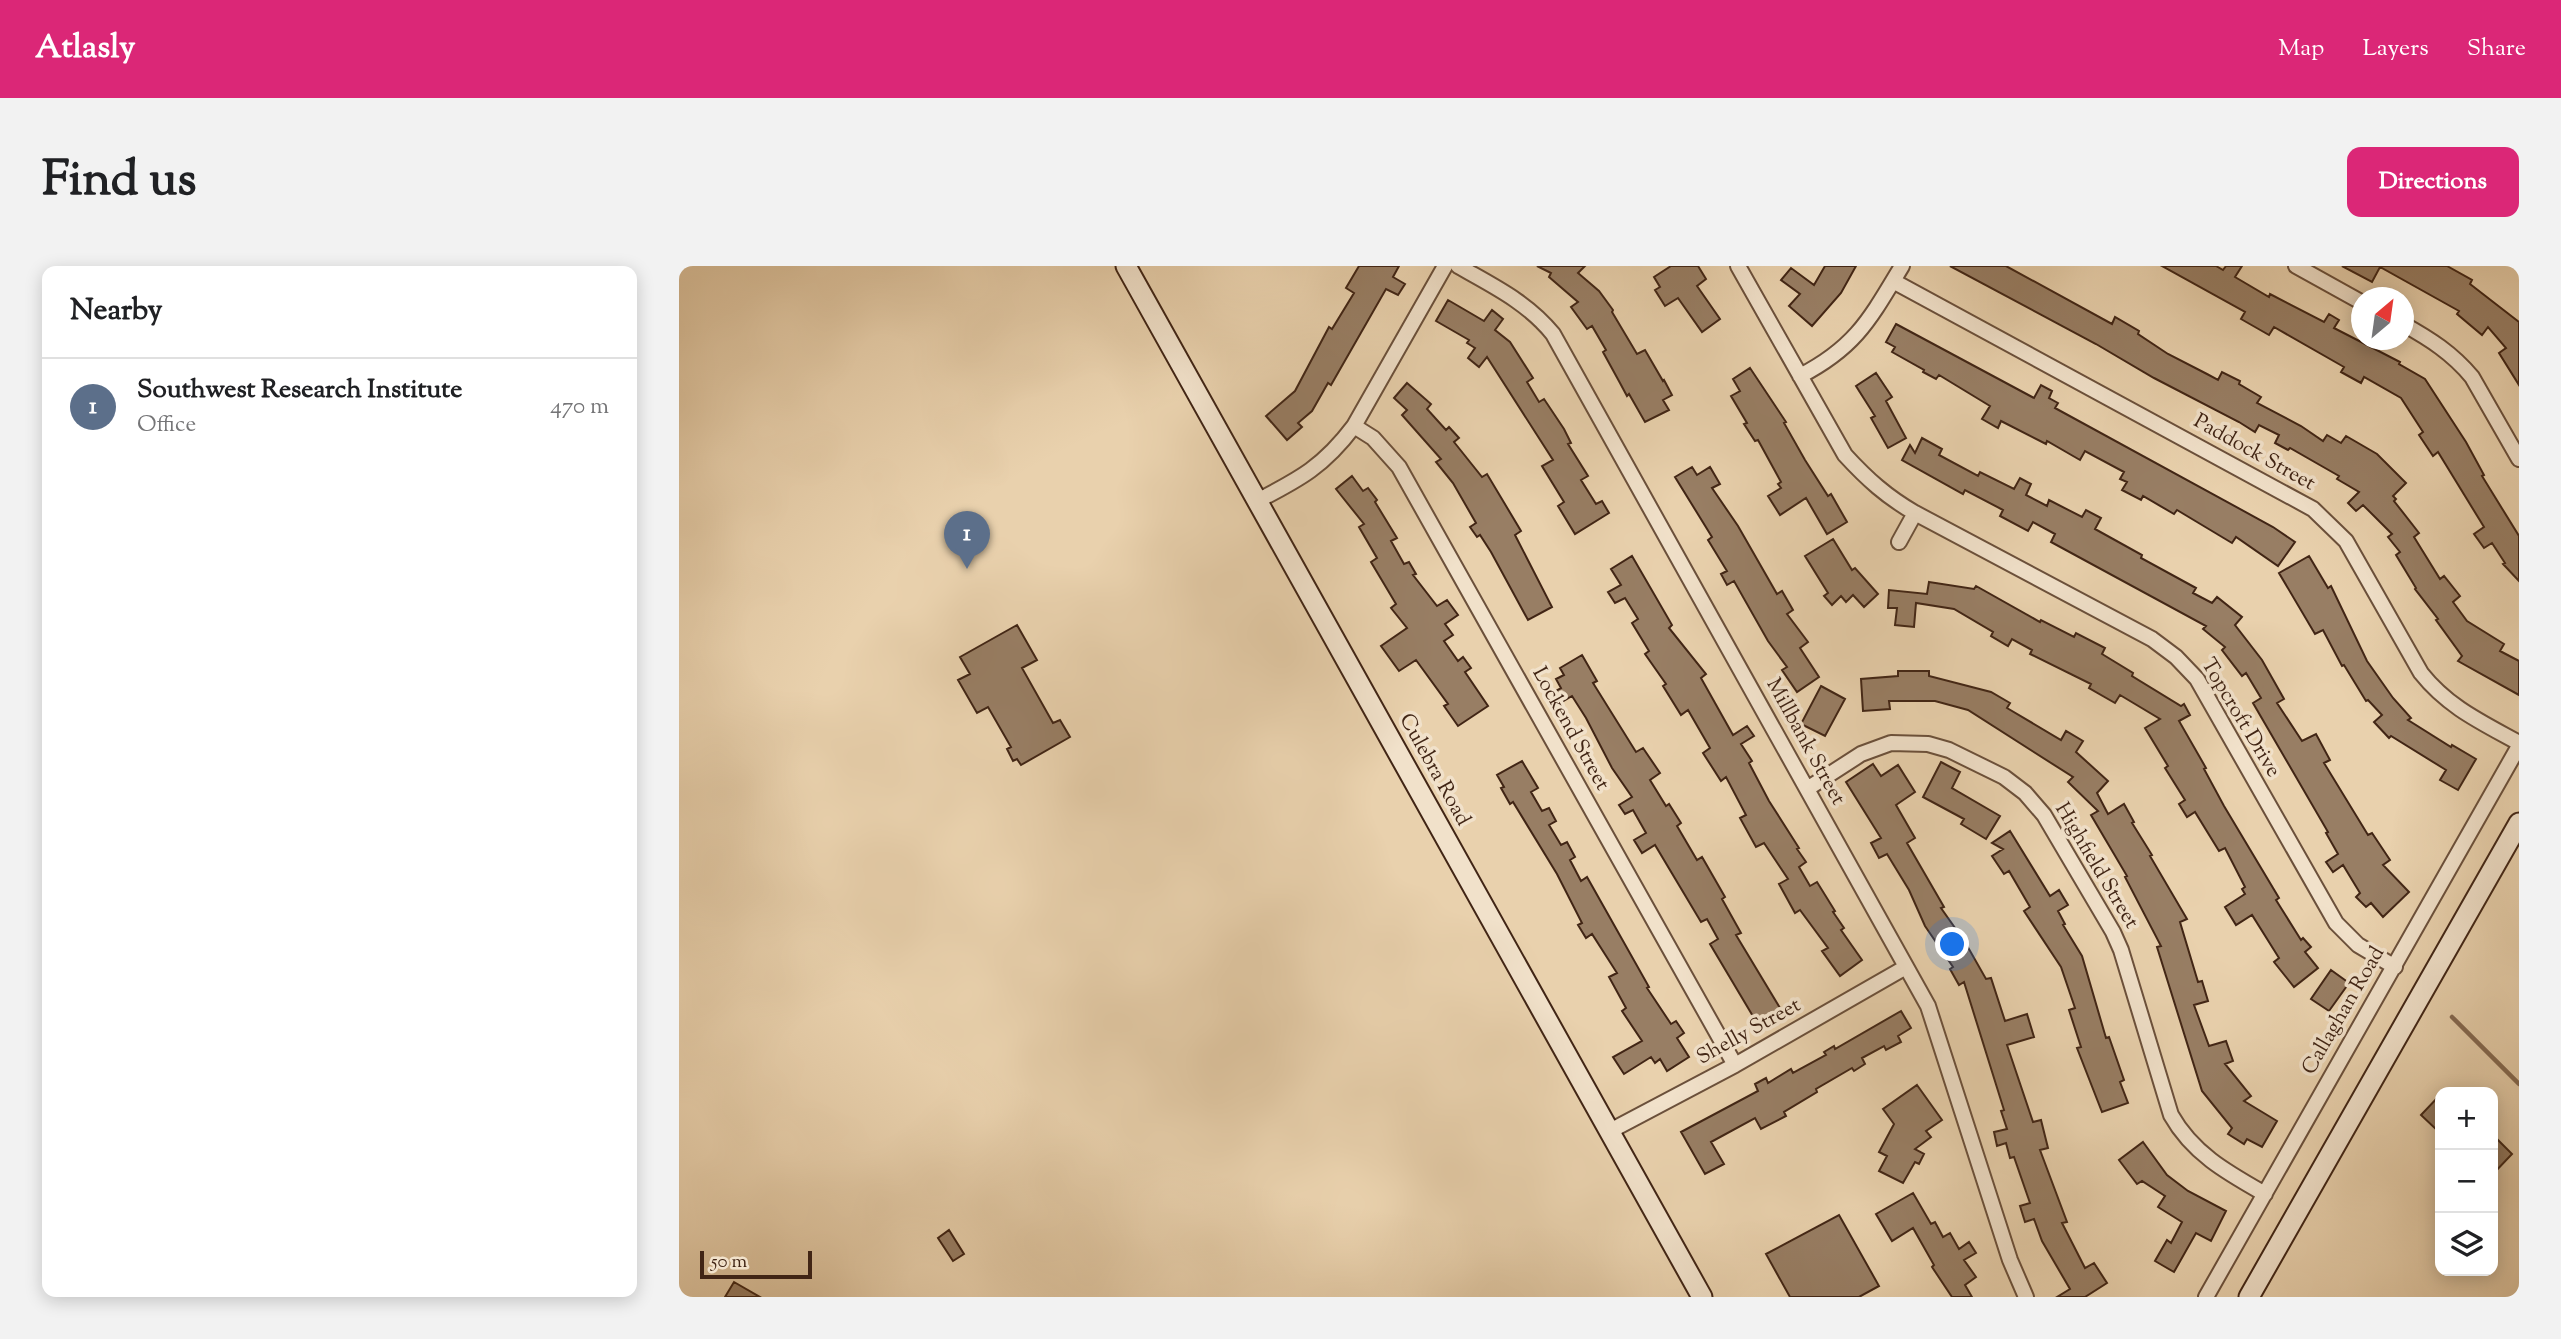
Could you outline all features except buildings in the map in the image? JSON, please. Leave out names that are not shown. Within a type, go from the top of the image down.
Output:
[{"type":"main road","name":"Culebra Road","points":[[1126,266],[1702,1297]]},
{"type":"main road","points":[[2249,1297],[2519,823]]},
{"type":"street","points":[[1257,501],[1312,471],[1330,455],[1354,426],[1445,266]]},
{"type":"street","name":"Millbank Street","points":[[1458,266],[1517,299],[1537,314],[1553,334],[1906,967],[1933,1018],[2010,1260],[2027,1297]]},
{"type":"street","name":"Topcroft Drive","points":[[1738,266],[1845,455],[1889,498],[2152,639],[2176,657],[2197,679],[2336,923],[2358,945],[2395,967]]},
{"type":"street","points":[[1800,376],[1823,364],[1846,347],[1867,323],[1902,266]]},
{"type":"street","points":[[2296,266],[2351,296]]},
{"type":"street","name":"Paddock Street","points":[[1893,281],[2313,509],[2346,541],[2421,673],[2431,685],[2453,706],[2519,744]]},
{"type":"street","points":[[2414,330],[2439,345],[2472,377],[2519,459]]},
{"type":"street","name":"Lockend Street","points":[[1354,426],[1373,438],[1399,467],[1735,1065]]},
{"type":"street","points":[[1899,542],[1915,513]]},
{"type":"street","name":"Highfield Street","points":[[1807,789],[1861,754],[1891,743],[1910,743],[1928,744],[1949,750],[2004,777],[2025,793],[2045,815],[2113,932],[2177,1126],[2188,1141],[2211,1162],[2265,1194]]},
{"type":"street","name":"Callaghan Road","points":[[2206,1297],[2519,744]]},
{"type":"street","name":"Shelly Street","points":[[1610,1131],[1735,1065],[1906,967]]},
{"type":"waterway","points":[[2452,1017],[2519,1084]]},
{"type":"place","name":"Southwest Research Institute","points":[[967,569]]}]
